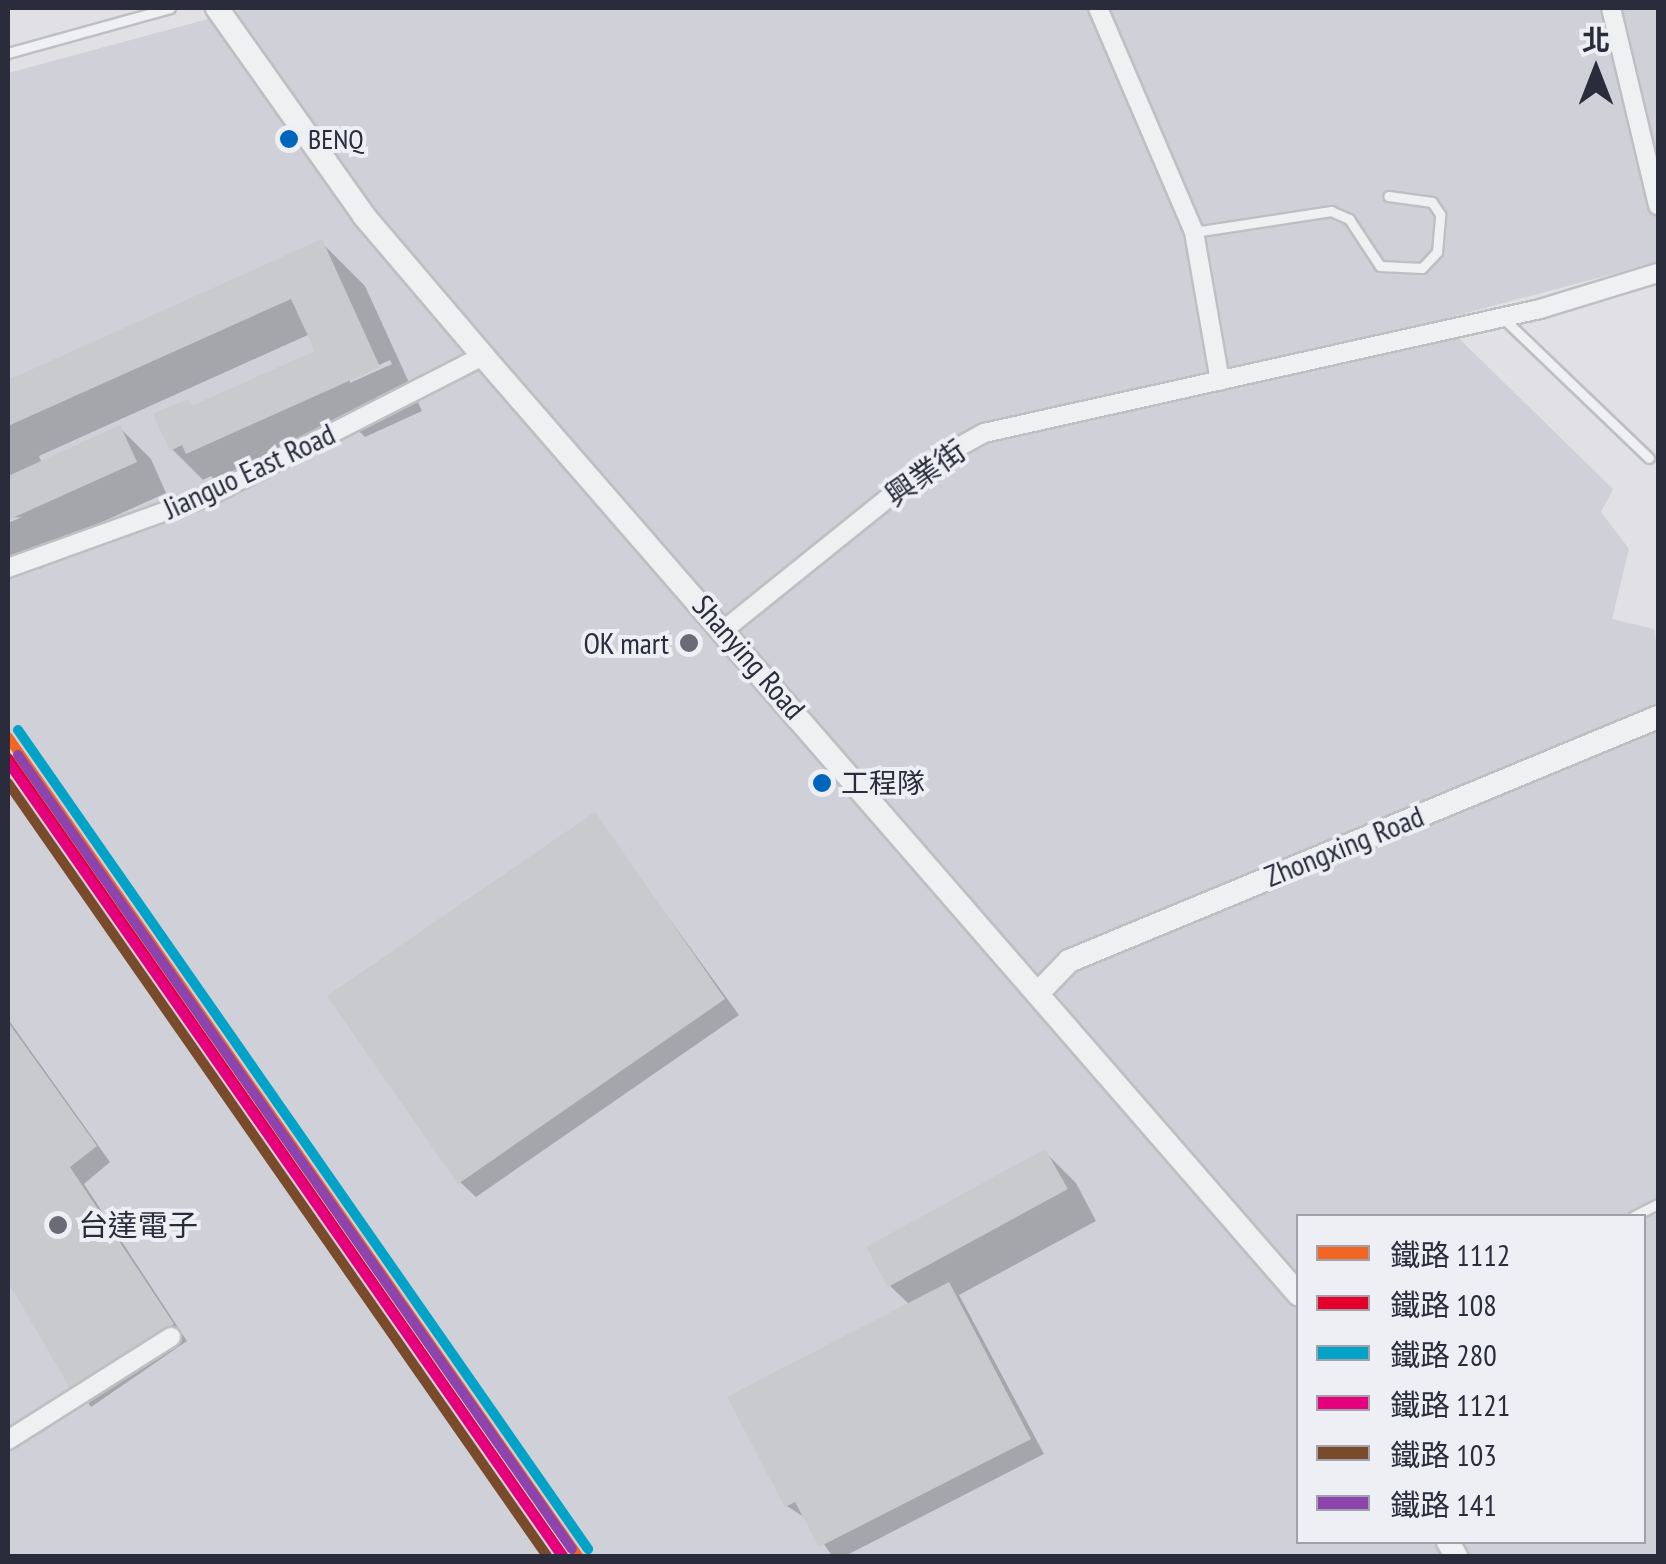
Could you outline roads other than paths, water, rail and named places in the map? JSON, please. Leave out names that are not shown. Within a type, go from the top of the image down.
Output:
[{"type":"street","name":"Shanying Road","points":[[217,8],[364,216],[1040,991],[1296,1292]]},
{"type":"street","points":[[1098,8],[1194,232],[1220,381]]},
{"type":"street","points":[[1611,8],[1658,206]]},
{"type":"street","name":"興業街","points":[[725,629],[936,460],[984,434],[1501,316],[1658,273]]},
{"type":"street","name":"Jianguo East Road","points":[[8,568],[212,494],[483,356]]},
{"type":"street","name":"Zhongxing Road","points":[[1040,991],[1069,960],[1658,717]]},
{"type":"street","points":[[8,1440],[171,1337]]},
{"type":"lane","points":[[8,53],[170,8]]},
{"type":"lane","points":[[1194,232],[1330,211],[1349,218],[1380,266],[1422,268],[1437,252],[1440,214],[1432,202],[1388,196]]},
{"type":"lane","points":[[1501,316],[1649,458]]},
{"type":"rail line","name":"280","points":[[18,730],[588,1549]]},
{"type":"rail line","name":"1112","points":[[8,737],[578,1556]]},
{"type":"rail line","name":"141","points":[[18,755],[572,1549]]},
{"type":"rail line","name":"108","points":[[8,758],[563,1556]]},
{"type":"rail line","name":"1121","points":[[8,762],[562,1556]]},
{"type":"rail line","name":"103","points":[[8,783],[547,1556]]},
{"type":"place","name":"BENQ","points":[[289,139]]},
{"type":"place","name":"OK mart","points":[[689,643]]},
{"type":"place","name":"工程隊","points":[[822,783]]},
{"type":"place","name":"台達電子","points":[[58,1225]]}]
